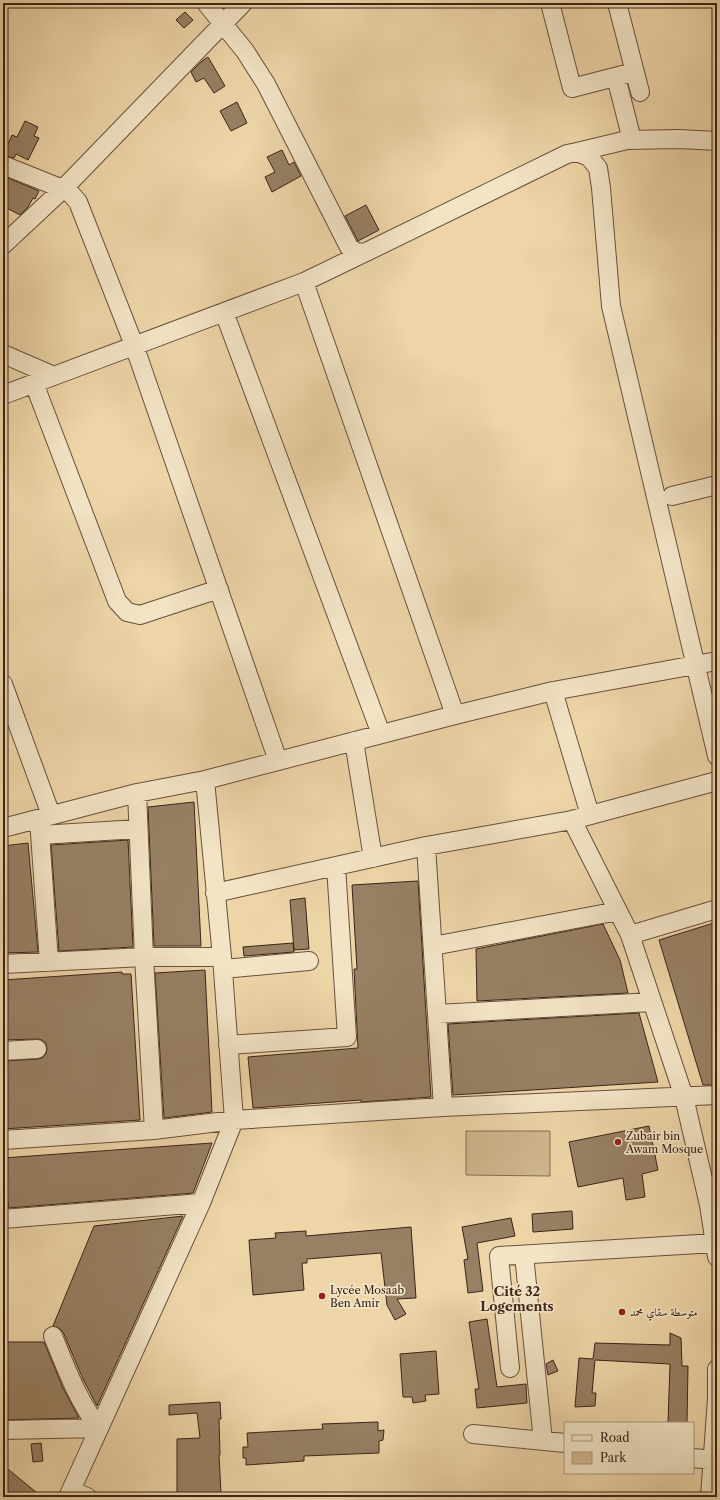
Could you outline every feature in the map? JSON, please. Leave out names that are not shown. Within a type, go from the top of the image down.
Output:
[{"type":"street","points":[[206,3],[245,51],[266,84],[349,247],[356,252],[364,253]]},
{"type":"street","points":[[3,245],[63,189],[244,3]]},
{"type":"street","points":[[550,3],[572,88],[634,72]]},
{"type":"street","points":[[617,3],[640,92]]},
{"type":"street","points":[[616,77],[632,140]]},
{"type":"street","points":[[3,395],[134,344],[304,282],[567,154],[632,140],[679,139],[717,141]]},
{"type":"street","points":[[577,152],[589,157],[598,168],[611,306],[717,756]]},
{"type":"street","points":[[3,165],[63,189],[71,194],[78,202],[134,344],[278,761]]},
{"type":"street","points":[[304,282],[455,715]]},
{"type":"street","points":[[224,312],[381,734]]},
{"type":"street","points":[[3,354],[54,376]]},
{"type":"street","points":[[34,383],[117,601],[127,612],[140,615],[219,589]]},
{"type":"street","points":[[672,496],[717,485]]},
{"type":"street","points":[[44,823],[137,793],[204,780],[553,691],[717,661]]},
{"type":"street","points":[[3,684],[44,823],[48,962]]},
{"type":"street","points":[[553,691],[590,815]]},
{"type":"street","points":[[354,741],[373,858]]},
{"type":"street","points":[[76,1495],[99,1428],[201,1203],[234,1120],[222,963],[204,780]]},
{"type":"street","points":[[215,893],[426,846],[572,820],[717,781]]},
{"type":"street","points":[[137,793],[144,957],[154,1130]]},
{"type":"street","points":[[510,1368],[499,1256],[716,1250],[709,1205],[684,1097],[630,935],[572,820]]},
{"type":"street","points":[[3,828],[44,823],[138,829]]},
{"type":"street","points":[[426,846],[443,1107]]},
{"type":"street","points":[[228,1045],[347,1037],[336,866]]},
{"type":"street","points":[[630,935],[717,910]]},
{"type":"street","points":[[432,946],[618,911]]},
{"type":"street","points":[[3,964],[144,957],[222,963],[309,961]]},
{"type":"street","points":[[437,1014],[652,1002]]},
{"type":"street","points":[[3,1051],[37,1049]]},
{"type":"street","points":[[3,1140],[154,1130],[234,1120],[443,1107],[717,1095]]},
{"type":"street","points":[[3,1219],[201,1203]]},
{"type":"street","points":[[524,1255],[543,1441]]},
{"type":"street","points":[[53,1336],[72,1382],[88,1414],[99,1428]]},
{"type":"street","points":[[712,1496],[712,1460],[717,1369]]},
{"type":"street","points":[[3,1430],[99,1428]]},
{"type":"street","points":[[473,1434],[564,1443]]},
{"type":"street","points":[[694,1458],[712,1460]]},
{"type":"green space","points":[[466,1131],[550,1131],[550,1176],[466,1175]]},
{"type":"building","points":[[185,12],[193,20],[184,28],[176,20]]},
{"type":"building","points":[[208,57],[225,86],[214,93],[204,78],[196,82],[191,72]]},
{"type":"building","points":[[237,102],[247,123],[231,131],[220,111]]},
{"type":"building","points":[[25,121],[38,127],[34,136],[39,138],[28,160],[16,154],[14,158],[3,155],[12,135],[17,137]]},
{"type":"building","points":[[282,150],[289,165],[294,162],[301,176],[272,192],[265,177],[275,172],[267,157]]},
{"type":"building","points":[[6,177],[39,191],[35,199],[33,198],[28,207],[20,215],[3,206],[3,183]]},
{"type":"building","points":[[366,205],[379,230],[358,241],[345,216]]},
{"type":"building","points":[[194,802],[201,946],[154,946],[148,807]]},
{"type":"building","points":[[128,840],[133,947],[59,951],[51,845]]},
{"type":"building","points":[[28,843],[38,952],[3,953],[3,846]]},
{"type":"building","points":[[418,881],[431,1097],[361,1102],[361,1100],[253,1108],[248,1057],[358,1048],[354,969],[357,969],[352,885]]},
{"type":"building","points":[[305,898],[309,949],[294,950],[290,900]]},
{"type":"building","points":[[717,922],[717,1085],[703,1085],[659,940]]},
{"type":"building","points":[[603,924],[620,960],[628,993],[477,1001],[476,949]]},
{"type":"building","points":[[293,943],[294,952],[244,956],[243,947]]},
{"type":"building","points":[[205,970],[212,1112],[164,1118],[155,973]]},
{"type":"building","points":[[122,972],[122,974],[131,974],[140,1120],[3,1129],[3,1061],[42,1058],[46,1054],[47,1049],[46,1043],[42,1040],[3,1040],[3,980]]},
{"type":"building","points":[[639,1013],[658,1082],[453,1095],[448,1024]]},
{"type":"building","points":[[649,1126],[658,1170],[642,1174],[645,1197],[626,1200],[623,1178],[578,1187],[569,1142]]},
{"type":"building","points":[[212,1143],[193,1193],[9,1208],[3,1181],[3,1158]]},
{"type":"building","points":[[572,1211],[573,1229],[533,1232],[532,1214]]},
{"type":"building","points":[[183,1216],[97,1406],[83,1379],[63,1332],[59,1328],[53,1326],[94,1226]]},
{"type":"building","points":[[511,1218],[515,1236],[477,1243],[483,1291],[468,1293],[464,1260],[468,1259],[462,1227]]},
{"type":"building","points":[[411,1227],[416,1298],[397,1299],[406,1314],[395,1320],[387,1305],[381,1253],[307,1259],[307,1263],[302,1263],[304,1290],[253,1295],[249,1240],[276,1238],[275,1233],[306,1231],[306,1236]]},
{"type":"building","points":[[487,1319],[497,1387],[526,1384],[527,1403],[477,1408],[475,1389],[479,1389],[469,1322]]},
{"type":"building","points":[[670,1333],[681,1338],[682,1366],[688,1366],[687,1422],[668,1422],[670,1364],[595,1360],[592,1393],[596,1393],[595,1406],[575,1407],[579,1358],[593,1359],[595,1343],[670,1345]]},
{"type":"building","points":[[3,1342],[44,1342],[63,1388],[79,1418],[3,1420]]},
{"type":"building","points":[[436,1351],[439,1394],[425,1395],[426,1401],[413,1403],[412,1397],[403,1397],[400,1354]]},
{"type":"building","points":[[553,1360],[558,1371],[548,1375],[546,1364]]},
{"type":"building","points":[[220,1402],[221,1419],[219,1419],[219,1455],[221,1494],[177,1496],[177,1439],[200,1438],[197,1413],[169,1415],[169,1405]]},
{"type":"building","points":[[378,1422],[378,1431],[384,1430],[383,1440],[379,1441],[379,1453],[304,1456],[304,1461],[246,1465],[246,1458],[243,1458],[243,1447],[248,1447],[247,1433],[323,1429],[322,1424]]},
{"type":"building","points":[[41,1443],[43,1461],[33,1462],[31,1444]]},
{"type":"building","points":[[3,1465],[42,1497],[3,1497]]},
{"type":"place","name":"Zubair bin Awam Mosque","points":[[618,1142]]},
{"type":"place","name":"Lycée Mosaab Ben Amir","points":[[322,1296]]},
{"type":"place","name":"متوسطة سقاي محمد","points":[[622,1312]]},
{"type":"district","name":"Cité 32 Logements","points":[[517,1298]]}]
